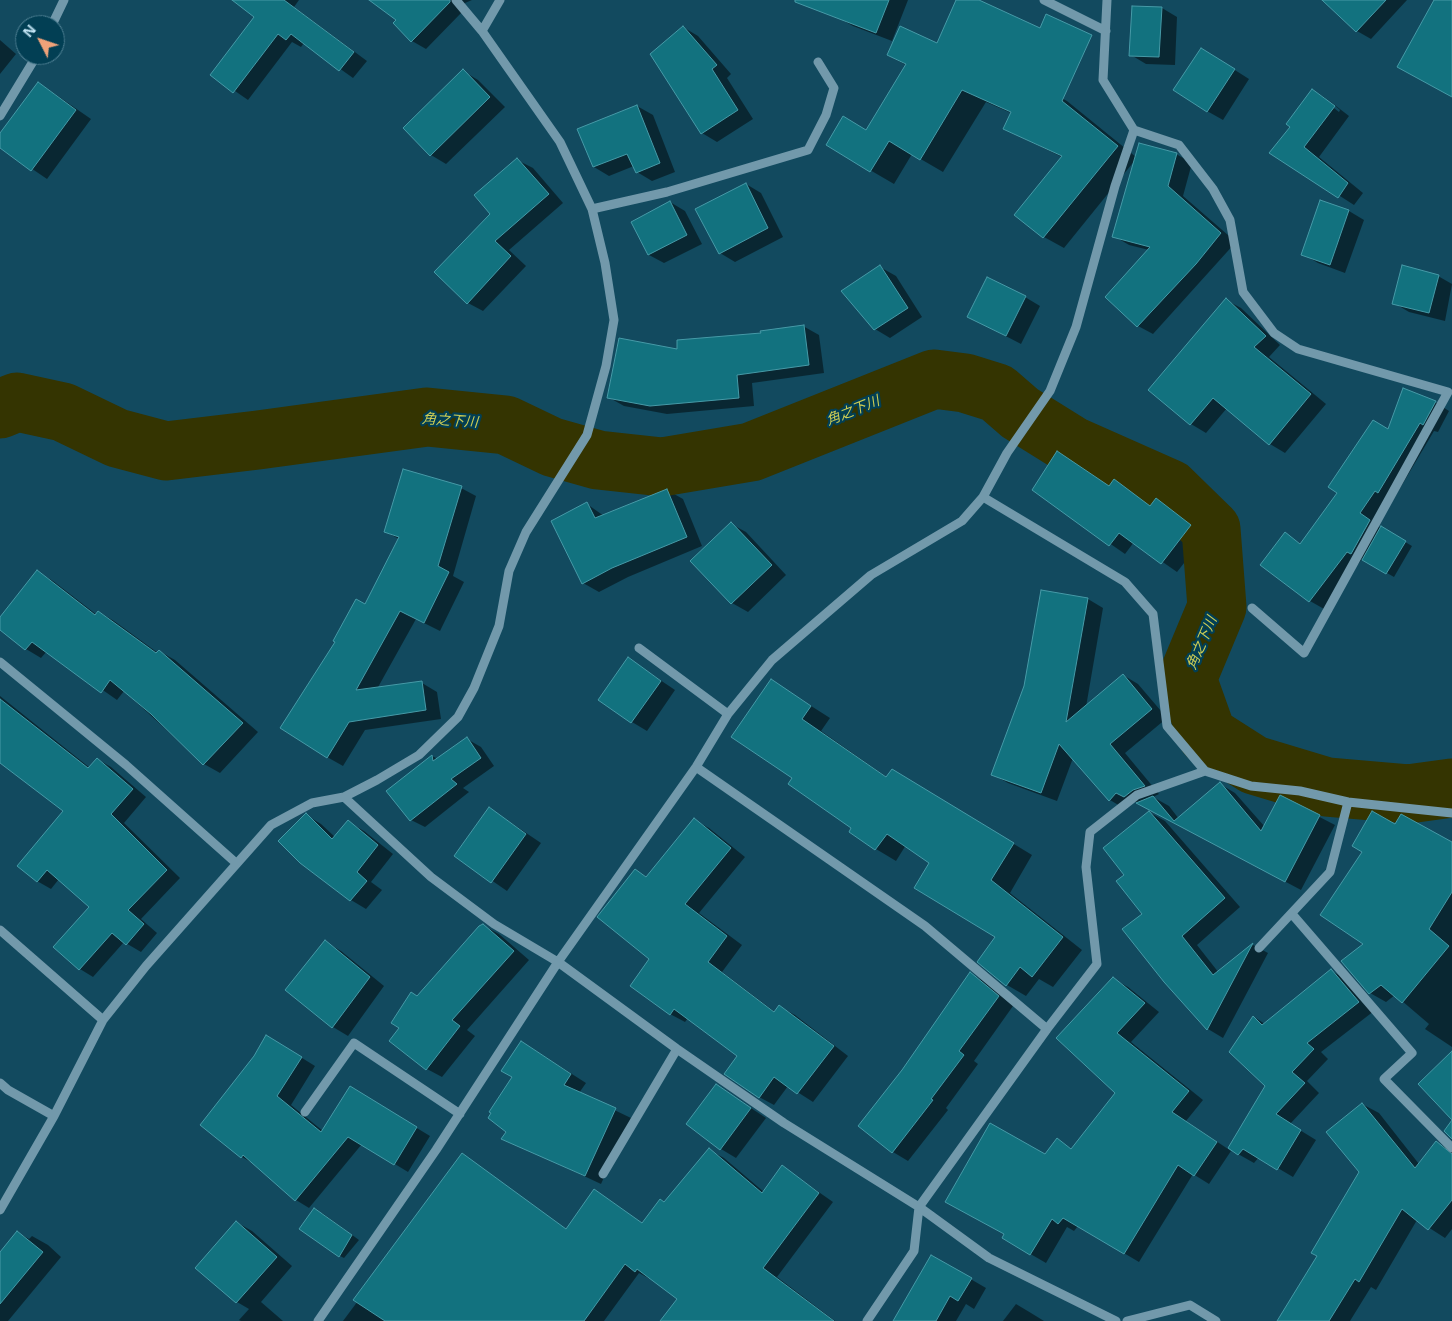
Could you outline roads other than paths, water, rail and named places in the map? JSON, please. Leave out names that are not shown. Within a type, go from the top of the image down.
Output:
[{"type":"street","points":[[57,15],[64,0]]},
{"type":"street","points":[[0,1210],[54,1116],[103,1020],[146,966],[236,863],[271,826],[312,803],[344,797],[418,756],[458,717],[474,688],[499,626],[509,571],[526,532],[587,435],[606,366],[614,320],[605,263],[592,209],[560,142],[482,31],[456,0]]},
{"type":"street","points":[[482,31],[500,0]]},
{"type":"street","points":[[1044,0],[1106,31]]},
{"type":"street","points":[[1107,0],[1103,80],[1134,130],[1179,145],[1213,189],[1230,220],[1243,292],[1274,333],[1298,349],[1448,392],[1304,653],[1252,608]]},
{"type":"street","points":[[592,209],[667,192],[808,150],[826,115],[834,88],[818,62]]},
{"type":"street","points":[[0,116],[31,65]]},
{"type":"street","points":[[318,1321],[460,1114],[558,962],[696,767],[728,714],[772,660],[871,575],[962,521],[983,497],[1007,453],[1050,391],[1076,327],[1115,186],[1134,130]]},
{"type":"street","points":[[983,497],[1125,582],[1153,614],[1167,726],[1205,771],[1251,786],[1300,791],[1348,802],[1452,813]]},
{"type":"street","points":[[639,648],[728,714]]},
{"type":"street","points":[[0,662],[126,765],[236,863]]},
{"type":"street","points":[[696,767],[925,926],[1047,1029]]},
{"type":"street","points":[[867,1321],[914,1251],[918,1207],[1047,1029],[1097,964],[1086,867],[1090,832],[1137,795],[1205,771]]},
{"type":"street","points":[[344,797],[431,877],[494,924],[558,962],[677,1049],[784,1123],[918,1207],[989,1258],[1116,1321]]},
{"type":"street","points":[[1259,948],[1330,872],[1348,802]]},
{"type":"street","points":[[1292,914],[1412,1053],[1384,1079],[1452,1148]]},
{"type":"street","points":[[0,930],[103,1020]]},
{"type":"street","points":[[305,1112],[354,1043],[460,1114]]},
{"type":"street","points":[[603,1174],[677,1049]]},
{"type":"street","points":[[0,1083],[8,1090],[54,1116]]},
{"type":"street","points":[[1127,1321],[1190,1305],[1216,1321]]},
{"type":"waterway","name":"角之下川","points":[[0,409],[17,402],[63,412],[117,438],[166,451],[427,417],[506,425],[552,447],[598,460],[662,467],[751,452],[934,379],[965,383],[997,393],[1020,413],[1073,446],[1170,489],[1211,529],[1217,607],[1187,679],[1207,735],[1254,765],[1327,787],[1408,794],[1452,788]]}]
